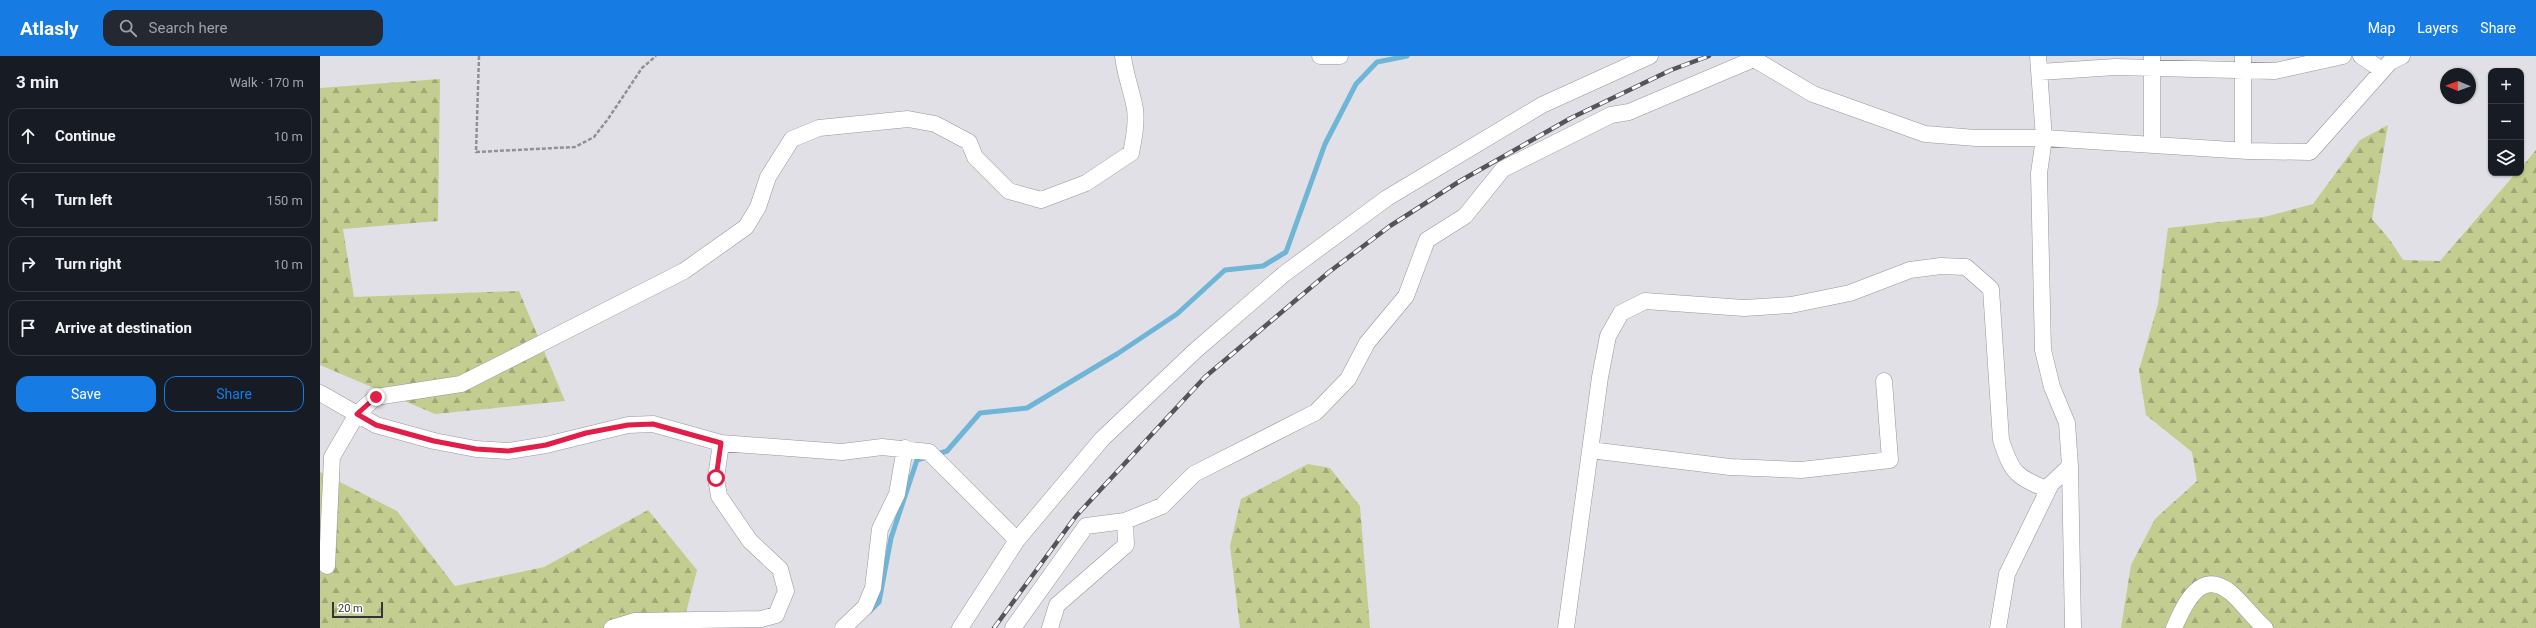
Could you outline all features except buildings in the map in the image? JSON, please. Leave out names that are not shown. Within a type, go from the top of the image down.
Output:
[{"type":"street","points":[[327,566],[332,457],[357,414],[376,397],[461,384],[684,271],[746,227],[758,207],[768,177],[792,140],[819,128],[908,119],[934,124],[969,142],[975,157],[1009,191],[1041,200],[1086,183],[1131,153],[1134,138],[1135,109],[1125,76],[1123,56]]},
{"type":"street","points":[[1320,56],[1340,56]]},
{"type":"street","points":[[960,628],[1016,540],[1102,439],[1196,350],[1284,274],[1393,194],[1542,106],[1650,56]]},
{"type":"street","points":[[2072,628],[2070,466],[2067,424],[2052,386],[2043,350],[2038,173],[2044,138],[2039,64],[2079,68],[2152,62],[2243,64],[2291,69],[2343,56]]},
{"type":"street","points":[[2361,56],[2380,63],[2390,62],[2402,56]]},
{"type":"street","points":[[1012,628],[1086,526],[1125,521],[1162,506],[1194,474],[1316,412],[1348,379],[1367,343],[1406,296],[1427,240],[1465,216],[1503,169],[1611,115],[1629,112],[1753,58],[1813,94],[1925,134],[1976,138],[2044,138],[2243,151],[2310,152],[2380,63]]},
{"type":"street","points":[[2152,62],[2152,145]]},
{"type":"street","points":[[2243,64],[2243,151]]},
{"type":"street","points":[[1566,628],[1600,377],[1608,336],[1621,313],[1645,302],[1744,308],[1791,305],[1850,293],[1910,270],[1941,266],[1966,267],[1991,289],[2001,440],[2008,462],[2019,477],[2048,490]]},
{"type":"street","points":[[1590,450],[1730,467],[1801,470],[1890,460],[1884,381]]},
{"type":"street","points":[[320,393],[376,425],[434,441],[476,449],[508,451],[546,445],[586,433],[628,425],[653,424],[721,443],[842,452],[882,447],[905,448],[929,452],[1016,540]]},
{"type":"street","points":[[612,628],[635,621],[761,619],[776,615],[786,591],[780,569],[750,541],[719,496],[716,478],[721,443]]},
{"type":"street","points":[[843,628],[865,607],[873,588],[880,529],[897,494],[905,448]]},
{"type":"street","points":[[1998,628],[2007,574],[2051,484],[2070,466]]},
{"type":"street","points":[[1050,628],[1057,605],[1126,545],[1125,521]]},
{"type":"street","points":[[2174,628],[2181,611],[2196,589],[2211,584],[2229,592],[2265,628]]},
{"type":"path","points":[[478,56],[476,152],[575,148],[594,137],[608,119],[642,68],[656,56]]},
{"type":"green space","points":[[440,79],[438,221],[343,229],[354,297],[519,291],[565,401],[435,414],[320,365],[320,88]]},
{"type":"green space","points":[[2388,125],[2372,219],[2390,240],[2403,260],[2440,261],[2513,176],[2524,176],[2524,164],[2536,150],[2536,628],[2121,628],[2131,565],[2155,519],[2197,481],[2192,452],[2146,415],[2139,370],[2158,304],[2168,228],[2264,217],[2313,204],[2360,140]]},
{"type":"green space","points":[[1308,464],[1330,468],[1360,506],[1370,628],[1240,628],[1230,546],[1241,499]]},
{"type":"green space","points":[[320,472],[397,511],[455,586],[544,567],[648,510],[697,570],[682,628],[320,628]]},
{"type":"waterway","points":[[934,455],[947,451],[980,413],[1027,408],[1117,354],[1177,314],[1225,270],[1263,266],[1286,252],[1325,144],[1356,84],[1377,62],[1407,56]]},
{"type":"waterway","points":[[870,611],[879,602],[891,538],[917,460],[927,457]]},
{"type":"railway","points":[[994,628],[1076,516],[1205,377],[1329,272],[1390,226],[1460,181],[1571,118],[1671,70],[1709,56]]},
{"type":"route","points":[[376,397],[357,414],[376,425],[434,441],[476,449],[508,451],[546,445],[586,433],[628,425],[653,424],[699,439],[721,443],[716,478]]}]
